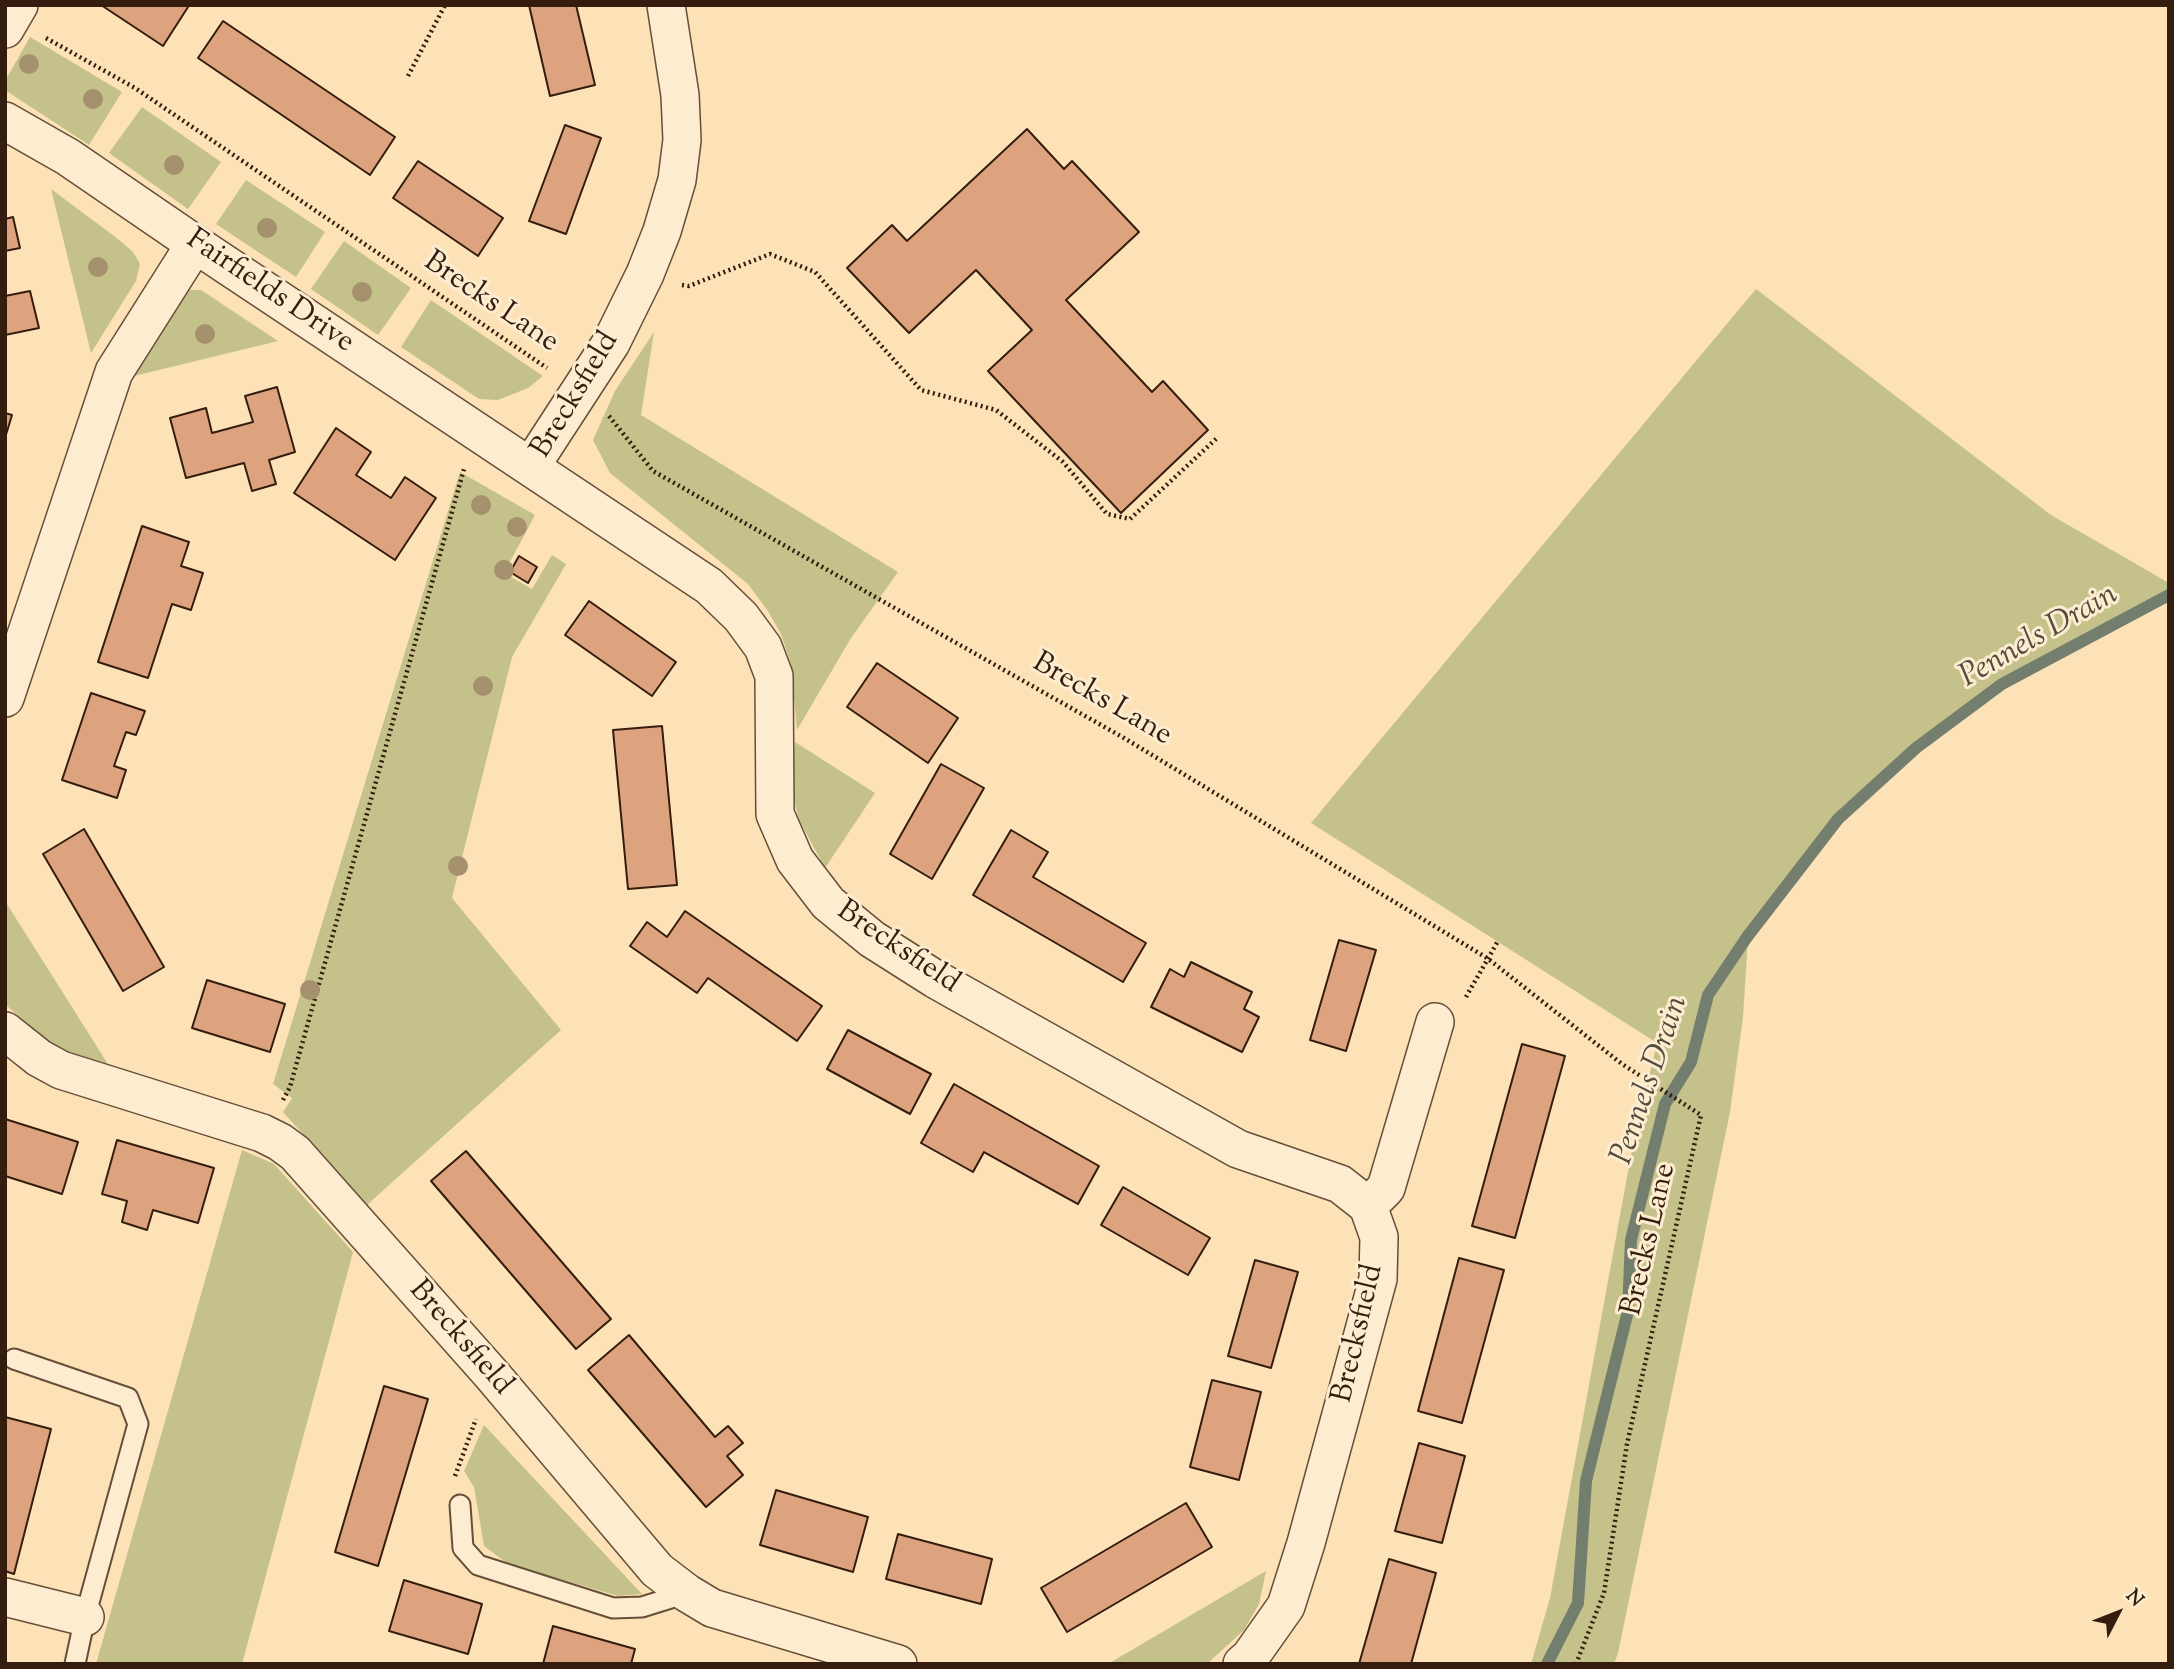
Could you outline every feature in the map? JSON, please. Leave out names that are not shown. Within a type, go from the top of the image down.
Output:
[{"type":"street","name":"Brecksfield","points":[[666,5],[680,95],[682,141],[677,180],[662,232],[611,343],[531,466],[709,586],[741,617],[763,647],[774,676],[775,814],[795,860],[828,903],[872,939],[934,979],[1238,1149],[1340,1184],[1368,1206],[1379,1237],[1378,1279],[1306,1543],[1286,1606],[1250,1657],[1242,1664]]},
{"type":"street","name":"Fairfields Drive","points":[[5,121],[68,157],[531,466]]},
{"type":"street","points":[[5,698],[114,372],[195,244]]},
{"type":"street","points":[[1368,1206],[1386,1188],[1434,1022]]},
{"type":"street","name":"Brecksfield","points":[[5,1031],[39,1058],[61,1070],[262,1133],[280,1142],[295,1153],[493,1376],[657,1570],[712,1608],[898,1664]]},
{"type":"street","points":[[5,1597],[85,1617]]},
{"type":"lane","points":[[15,1359],[128,1398],[138,1424],[85,1617],[75,1664]]},
{"type":"lane","points":[[460,1505],[463,1548],[478,1565],[613,1608],[642,1607],[687,1593]]},
{"type":"path","points":[[408,76],[445,5]]},
{"type":"path","name":"Brecks Lane","points":[[12,18],[135,88],[581,391],[604,410],[653,471],[1124,738],[1487,958],[1622,1064],[1700,1115],[1628,1444],[1604,1593],[1576,1664]]},
{"type":"path","points":[[645,274],[689,286],[770,254],[815,272],[921,390],[996,410],[1063,462],[1107,514],[1130,519],[1217,438]]},
{"type":"path","points":[[262,1133],[290,1087],[476,430]]},
{"type":"path","points":[[1434,1022],[1459,1010],[1498,941]]},
{"type":"path","points":[[460,1505],[455,1476],[493,1376]]},
{"type":"shaded area","points":[[30,37],[122,92],[89,145],[5,90],[5,81]]},
{"type":"shaded area","points":[[142,107],[221,162],[188,209],[109,153]]},
{"type":"shaded area","points":[[246,180],[325,232],[296,277],[216,224]]},
{"type":"shaded area","points":[[51,189],[118,239],[133,252],[140,264],[136,281],[91,353]]},
{"type":"shaded area","points":[[344,241],[411,288],[378,335],[311,289]]},
{"type":"shaded area","points":[[1756,289],[2051,515],[2169,583],[2169,595],[2002,684],[1916,748],[1838,819],[1748,937],[1743,1017],[1730,1112],[1618,1653],[1614,1664],[1531,1664],[1550,1598],[1634,1139],[1657,1043],[1311,823]]},
{"type":"shaded area","points":[[186,290],[201,290],[278,341],[134,376],[123,368]]},
{"type":"shaded area","points":[[431,300],[543,376],[528,388],[498,400],[479,399],[401,347]]},
{"type":"shaded area","points":[[654,332],[641,415],[898,572],[851,638],[797,730],[791,664],[781,634],[768,611],[748,584],[610,473],[593,440],[615,391]]},
{"type":"shaded area","points":[[460,472],[535,515],[504,573],[532,589],[552,555],[566,564],[512,657],[452,898],[561,1030],[367,1205],[283,1112],[292,1098],[273,1084]]},
{"type":"shaded area","points":[[795,742],[875,793],[825,868],[799,820],[793,795]]},
{"type":"shaded area","points":[[5,901],[111,1069],[72,1056],[42,1037],[5,1004]]},
{"type":"shaded area","points":[[242,1150],[274,1164],[353,1252],[242,1664],[96,1664]]},
{"type":"shaded area","points":[[484,1425],[642,1594],[618,1596],[508,1564],[484,1546],[474,1487],[464,1471]]},
{"type":"shaded area","points":[[1266,1571],[1259,1604],[1244,1630],[1207,1664],[1108,1664]]},
{"type":"building","points":[[101,5],[185,5],[188,7],[163,46]]},
{"type":"building","points":[[529,5],[576,5],[595,85],[550,96]]},
{"type":"building","points":[[223,21],[395,137],[370,175],[198,58]]},
{"type":"building","points":[[565,125],[601,138],[566,234],[529,221]]},
{"type":"building","points":[[1027,129],[1064,169],[1072,161],[1139,232],[1066,300],[1152,392],[1163,381],[1208,430],[1121,513],[988,371],[1032,330],[976,270],[909,333],[847,268],[892,225],[907,241]]},
{"type":"building","points":[[418,161],[503,218],[478,256],[393,198]]},
{"type":"building","points":[[13,217],[20,248],[5,251],[5,219]]},
{"type":"building","points":[[30,291],[39,328],[5,335],[5,296]]},
{"type":"building","points":[[277,387],[295,452],[269,460],[276,484],[252,491],[244,463],[186,478],[170,418],[206,408],[212,433],[253,422],[245,396]]},
{"type":"building","points":[[5,413],[12,415],[5,438]]},
{"type":"building","points":[[336,428],[371,452],[356,475],[391,498],[405,477],[436,498],[395,560],[294,493]]},
{"type":"building","points":[[142,526],[189,542],[181,566],[203,573],[191,610],[172,604],[148,678],[98,662]]},
{"type":"building","points":[[519,556],[537,567],[528,583],[510,572]]},
{"type":"building","points":[[589,601],[676,662],[652,696],[565,635]]},
{"type":"building","points":[[877,663],[958,718],[928,763],[847,707]]},
{"type":"building","points":[[91,693],[145,711],[136,735],[126,732],[114,766],[126,770],[117,798],[62,780]]},
{"type":"building","points":[[662,726],[677,885],[628,889],[613,730]]},
{"type":"building","points":[[941,764],[984,788],[932,879],[890,854]]},
{"type":"building","points":[[84,829],[164,967],[123,991],[43,854]]},
{"type":"building","points":[[1011,830],[1048,852],[1033,877],[1146,943],[1123,982],[973,895]]},
{"type":"building","points":[[685,911],[822,1006],[797,1041],[708,978],[697,993],[630,946],[647,922],[667,937]]},
{"type":"building","points":[[1339,940],[1376,950],[1346,1051],[1310,1040]]},
{"type":"building","points":[[1191,962],[1252,992],[1244,1009],[1259,1017],[1242,1052],[1151,1007],[1170,969],[1184,977]]},
{"type":"building","points":[[207,980],[285,1004],[270,1052],[192,1028]]},
{"type":"building","points":[[848,1030],[931,1074],[910,1114],[827,1069]]},
{"type":"building","points":[[1522,1044],[1565,1056],[1515,1238],[1472,1226]]},
{"type":"building","points":[[954,1084],[1099,1166],[1078,1204],[984,1152],[973,1172],[921,1143]]},
{"type":"building","points":[[5,1119],[78,1142],[62,1194],[5,1176]]},
{"type":"building","points":[[117,1140],[214,1168],[198,1223],[153,1210],[147,1230],[122,1222],[127,1201],[102,1194]]},
{"type":"building","points":[[466,1151],[611,1319],[576,1349],[431,1181]]},
{"type":"building","points":[[1123,1187],[1210,1238],[1188,1275],[1101,1225]]},
{"type":"building","points":[[1459,1258],[1504,1270],[1462,1423],[1418,1411]]},
{"type":"building","points":[[1255,1260],[1298,1272],[1271,1368],[1228,1356]]},
{"type":"building","points":[[629,1335],[715,1437],[728,1426],[743,1443],[727,1456],[743,1475],[706,1507],[588,1370]]},
{"type":"building","points":[[1212,1380],[1261,1392],[1239,1480],[1190,1467]]},
{"type":"building","points":[[384,1386],[428,1399],[378,1566],[335,1552]]},
{"type":"building","points":[[5,1417],[51,1429],[14,1574],[5,1571]]},
{"type":"building","points":[[1419,1443],[1465,1456],[1442,1543],[1395,1531]]},
{"type":"building","points":[[776,1490],[868,1517],[853,1572],[760,1545]]},
{"type":"building","points":[[1186,1503],[1212,1547],[1067,1632],[1041,1588]]},
{"type":"building","points":[[898,1534],[992,1559],[981,1604],[886,1579]]},
{"type":"building","points":[[1389,1559],[1436,1573],[1411,1664],[1359,1664]]},
{"type":"building","points":[[404,1580],[482,1604],[468,1654],[389,1631]]},
{"type":"building","points":[[553,1626],[635,1649],[631,1664],[543,1664]]},
{"type":"waterway","name":"Pennels Drain","points":[[1547,1664],[1578,1603],[1586,1481],[1628,1311],[1631,1240],[1665,1104],[1691,1062],[1708,995],[1747,937],[1838,819],[1916,748],[2002,684],[2169,595]]}]
